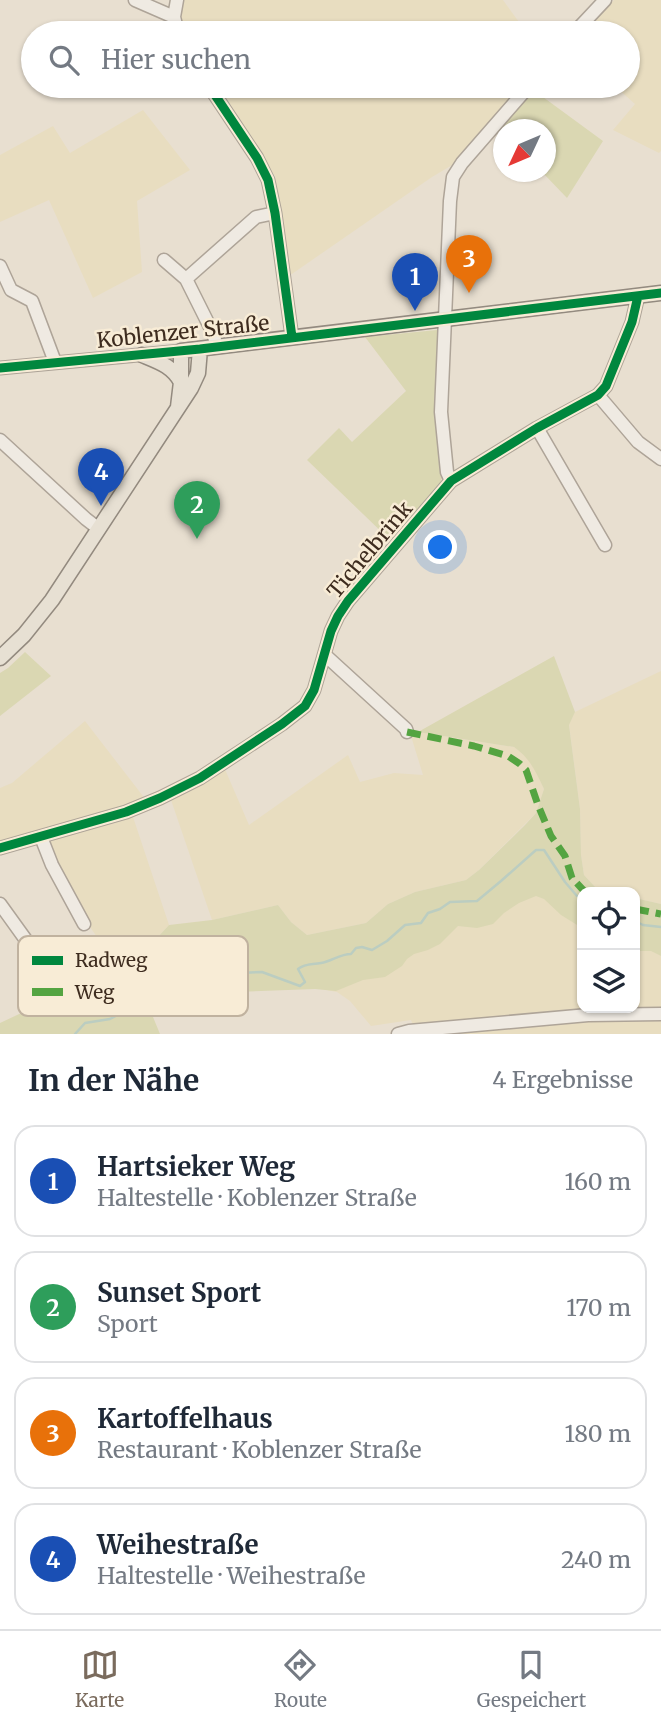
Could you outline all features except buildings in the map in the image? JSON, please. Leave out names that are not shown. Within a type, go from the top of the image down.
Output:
[{"type":"main road","name":"Koblenzer Straße","points":[[181,351],[661,293]]},
{"type":"main road","points":[[0,658],[24,635],[52,600],[191,388],[198,373],[200,349]]},
{"type":"main road","points":[[178,407],[181,351]]},
{"type":"main road","points":[[142,355],[168,366],[181,382]]},
{"type":"street","points":[[135,0],[174,17]]},
{"type":"street","points":[[175,21],[177,0]]},
{"type":"street","points":[[586,21],[606,0]]},
{"type":"street","points":[[217,98],[257,158],[268,180],[292,337]]},
{"type":"street","points":[[451,481],[447,472],[441,412],[453,177],[519,98]]},
{"type":"street","points":[[186,279],[256,217],[275,213]]},
{"type":"street","name":"Koblenzer Straße","points":[[164,260],[186,279],[213,333],[217,347]]},
{"type":"street","points":[[0,266],[11,290],[32,301],[55,362]]},
{"type":"street","points":[[638,296],[632,321],[606,386],[598,395],[638,442],[661,459]]},
{"type":"street","name":"Koblenzer Straße","points":[[0,368],[181,351]]},
{"type":"street","name":"Tichelbrink","points":[[0,848],[126,812],[160,798],[200,778],[282,724],[305,706],[314,690],[331,631],[348,601],[451,481],[537,428],[598,395]]},
{"type":"street","points":[[537,428],[605,545]]},
{"type":"street","points":[[0,440],[99,529]]},
{"type":"street","points":[[325,655],[407,732]]},
{"type":"street","points":[[41,837],[52,865],[84,923]]},
{"type":"street","points":[[0,904],[24,936]]},
{"type":"street","points":[[398,1034],[589,1015],[661,1014]]},
{"type":"shaded area","points":[[182,0],[503,0],[518,21],[181,21],[179,11]]},
{"type":"shaded area","points":[[614,0],[661,0],[659,153],[613,130],[635,104],[628,98],[640,98],[640,21],[594,21]]},
{"type":"shaded area","points":[[223,98],[514,98],[493,119],[493,122],[459,161],[289,276],[275,176]]},
{"type":"shaded area","points":[[524,98],[544,98],[603,141],[567,198],[552,182],[556,182],[556,119],[505,119]]},
{"type":"shaded area","points":[[143,110],[190,170],[137,201],[142,272],[93,298],[49,200],[0,222],[0,155],[53,126],[70,153]]},
{"type":"shaded area","points":[[437,330],[437,412],[443,472],[440,486],[391,541],[307,460],[339,428],[352,442],[406,391],[365,337]]},
{"type":"shaded area","points":[[25,652],[51,676],[0,716],[0,673]]},
{"type":"shaded area","points":[[554,656],[575,712],[569,725],[580,809],[581,855],[584,875],[595,887],[577,887],[577,925],[544,899],[536,896],[519,903],[493,924],[477,928],[458,926],[440,944],[414,954],[385,977],[363,980],[336,991],[315,989],[248,992],[248,936],[159,936],[169,925],[212,920],[278,905],[291,922],[307,935],[366,923],[388,904],[415,892],[466,880],[536,813],[544,789],[528,761],[514,747],[418,732]]},
{"type":"shaded area","points":[[661,671],[661,904],[640,899],[640,887],[595,887],[584,875],[580,809],[569,724],[575,712]]},
{"type":"shaded area","points":[[85,721],[146,800],[130,808],[169,925],[159,936],[96,936],[83,917],[42,833],[0,842],[0,788],[12,783]]},
{"type":"shaded area","points":[[418,732],[514,747],[533,764],[544,789],[536,813],[466,880],[415,892],[388,904],[366,923],[307,935],[291,922],[278,905],[212,920],[170,797],[224,767],[249,825],[348,755],[360,782],[394,773],[423,775],[411,736]]},
{"type":"shaded area","points":[[527,886],[577,911],[577,1013],[640,1013],[640,928],[661,931],[661,1034],[417,1034],[411,1020],[371,1026],[350,1001],[337,992],[321,989]]},
{"type":"shaded area","points":[[640,899],[661,904],[661,956],[651,951],[640,951]]},
{"type":"shaded area","points":[[18,1015],[153,1016],[160,1034],[0,1034],[0,1023]]},
{"type":"waterway","points":[[248,973],[262,972],[300,986],[305,982],[298,969],[301,967],[351,954],[356,948],[372,950],[405,925],[421,923],[428,913],[450,902],[477,901],[536,850],[544,850],[577,896]]},
{"type":"waterway","points":[[640,924],[661,927]]},
{"type":"waterway","points":[[75,1034],[85,1023],[116,1016]]},
{"type":"marked path","points":[[407,732],[474,746],[508,756],[520,764],[526,770],[551,836],[565,856],[572,878],[580,887]]},
{"type":"marked path","points":[[640,910],[661,914]]},
{"type":"cycle path","points":[[217,98],[257,158],[268,180],[292,337]]},
{"type":"cycle path","points":[[0,368],[200,349],[661,293]]},
{"type":"cycle path","points":[[0,848],[126,812],[160,798],[200,778],[305,706],[314,690],[331,631],[348,601],[451,481],[537,428],[598,395],[606,386],[632,322],[638,296]]},
{"type":"place","name":"Kartoffelhaus","points":[[469,293]]},
{"type":"place","name":"Hartsieker Weg","points":[[415,311]]},
{"type":"place","name":"Weihestraße","points":[[101,506]]},
{"type":"place","name":"Sunset Sport","points":[[197,539]]}]
